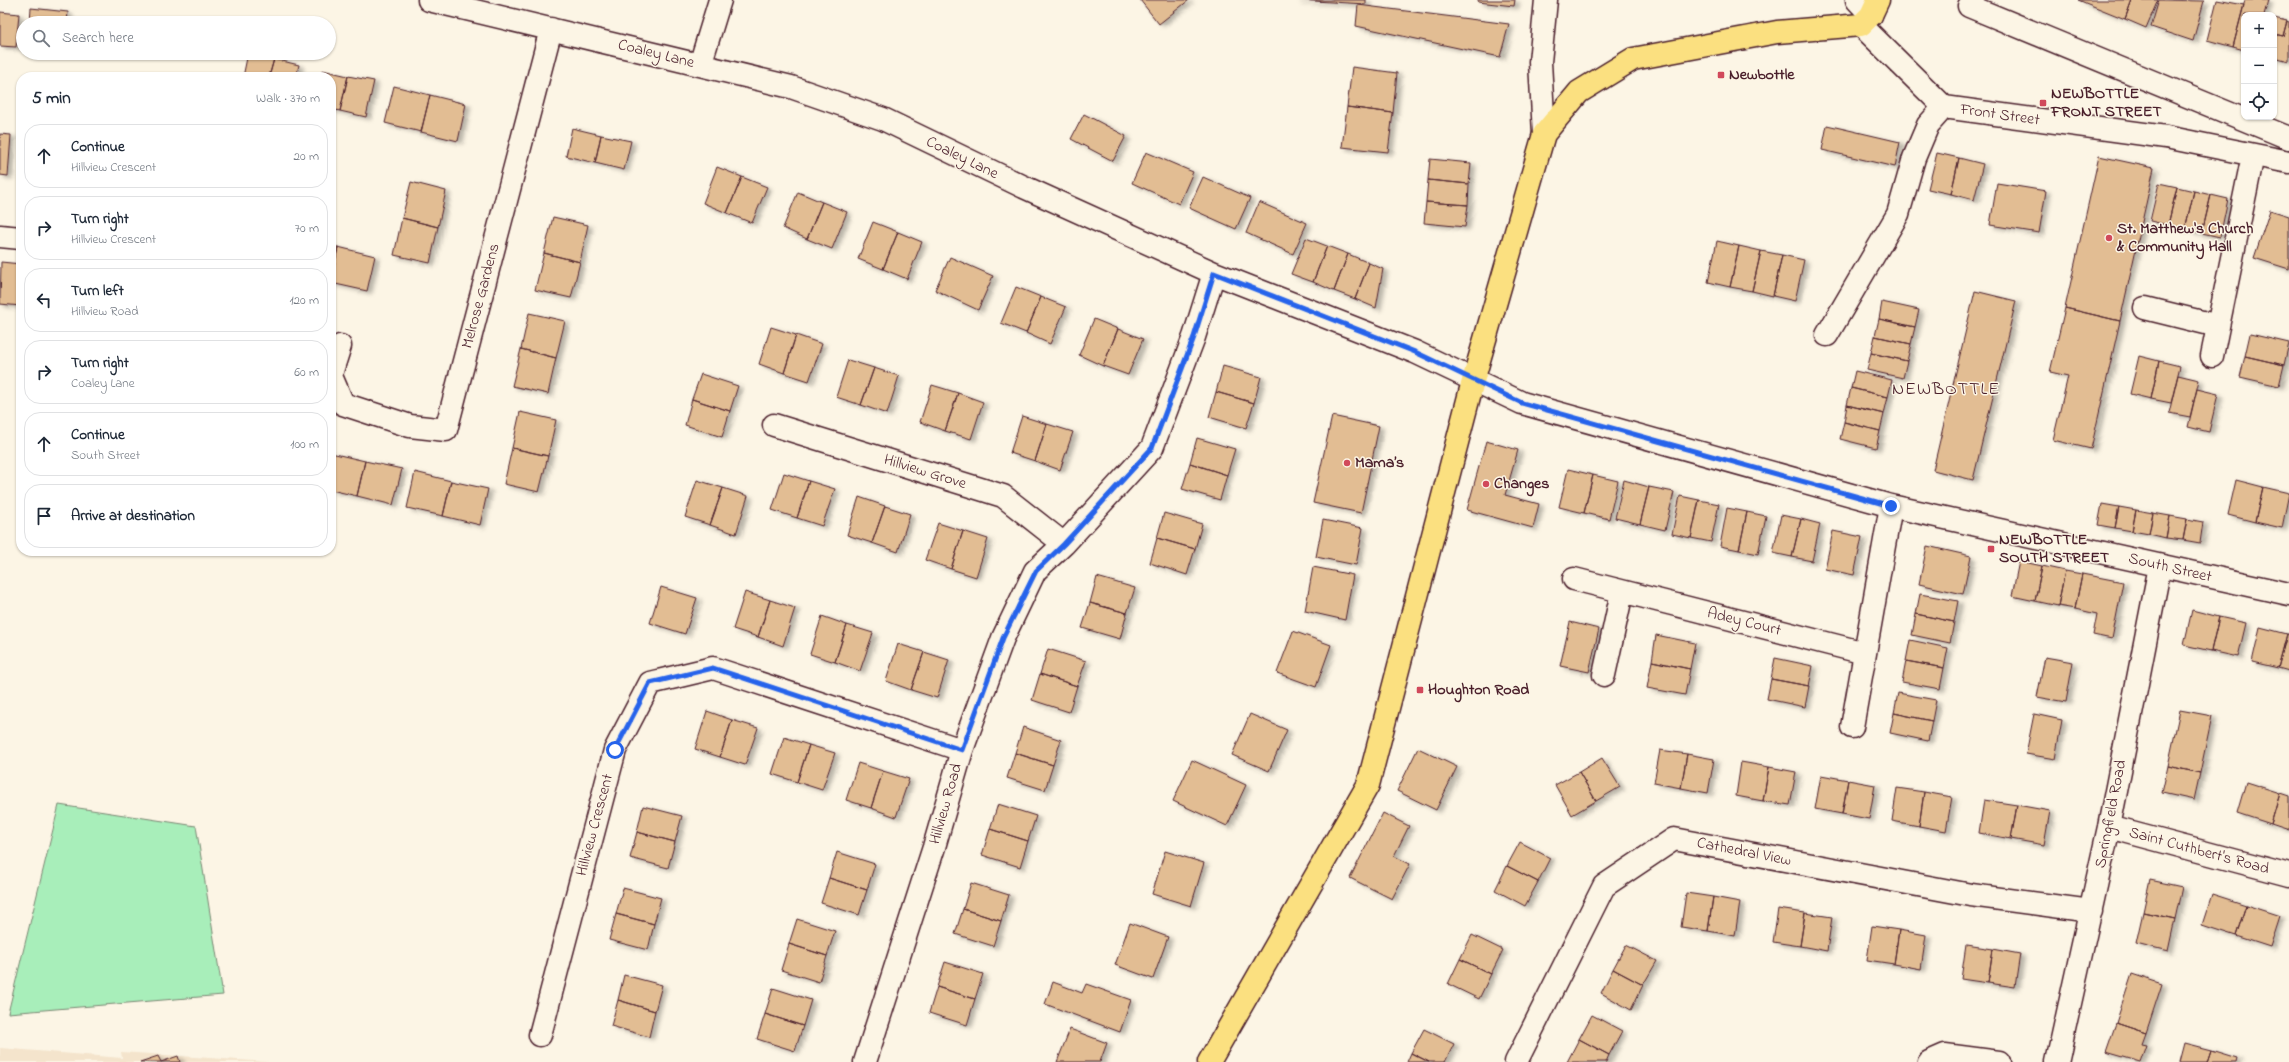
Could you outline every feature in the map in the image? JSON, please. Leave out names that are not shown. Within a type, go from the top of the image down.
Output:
[{"type":"main road","points":[[1209,1062],[1368,785],[1473,381],[1544,134],[1579,92],[1633,59],[1777,32],[1867,10]]},
{"type":"street","name":"Coaley Lane","points":[[429,0],[791,87],[883,119],[1024,187],[1214,273],[1415,352],[1473,381]]},
{"type":"street","points":[[700,65],[720,0]]},
{"type":"street","points":[[1544,134],[1540,62],[1546,0]]},
{"type":"street","points":[[1969,6],[2289,138]]},
{"type":"street","name":"Front Street","points":[[1867,10],[1944,107],[2166,137],[2289,162]]},
{"type":"street","name":"Melrose Gardens","points":[[336,387],[343,404],[410,426],[446,430],[551,29]]},
{"type":"street","points":[[1827,335],[1898,214],[1914,158],[1928,125],[1944,107]]},
{"type":"street","points":[[2212,356],[2253,155]]},
{"type":"street","points":[[0,236],[16,238]]},
{"type":"street","name":"Hillview Road","points":[[865,1062],[934,847],[962,750],[1003,638],[1036,571],[1064,544],[1152,448],[1194,337],[1214,273]]},
{"type":"street","points":[[2144,308],[2218,326]]},
{"type":"street","name":"Melrose Gardens","points":[[336,359],[340,346]]},
{"type":"street","name":"South Street","points":[[1473,381],[1522,403],[1891,506],[2289,594]]},
{"type":"street","name":"Hillview Grove","points":[[774,425],[1003,496],[1064,544]]},
{"type":"street","points":[[1852,727],[1891,506]]},
{"type":"street","name":"Springfield Road","points":[[2058,1062],[2109,827],[2160,566]]},
{"type":"street","name":"Adey Court","points":[[1574,579],[1865,653]]},
{"type":"street","points":[[1604,675],[1622,592]]},
{"type":"street","name":"Hillview Crescent","points":[[540,1035],[615,750],[650,683],[713,668],[962,750]]},
{"type":"street","name":"Saint Cuthbert's Road","points":[[2109,827],[2289,875]]},
{"type":"street","name":"Cathedral View","points":[[1516,1062],[1604,886],[1674,839],[1971,895],[2091,911]]},
{"type":"street","points":[[1929,1062],[1945,1054],[1999,1062]]},
{"type":"shaded area","points":[[0,1048],[122,1058],[121,1052],[269,1062],[0,1062]]},
{"type":"green space","points":[[59,805],[196,826],[223,995],[8,1013]]},
{"type":"building","points":[[1140,0],[1189,0],[1159,24]]},
{"type":"building","points":[[1296,0],[1366,0],[1366,4]]},
{"type":"building","points":[[1478,0],[1515,0],[1514,6],[1478,2]]},
{"type":"building","points":[[2078,0],[2132,0],[2125,19]]},
{"type":"building","points":[[2132,0],[2158,0],[2146,28],[2125,19]]},
{"type":"building","points":[[2159,0],[2204,1],[2193,41],[2151,27]]},
{"type":"building","points":[[2217,0],[2244,5],[2233,47],[2207,40]]},
{"type":"building","points":[[2245,0],[2268,0],[2265,12],[2242,12]]},
{"type":"building","points":[[1358,5],[1509,24],[1500,57],[1356,26]]},
{"type":"building","points":[[31,8],[68,12],[68,16],[30,16]]},
{"type":"building","points":[[0,12],[19,14],[19,16],[16,16],[16,47],[0,46]]},
{"type":"building","points":[[2241,16],[2241,49],[2233,47]]},
{"type":"building","points":[[2277,19],[2287,21],[2283,36],[2277,35]]},
{"type":"building","points":[[2287,21],[2289,22],[2289,61],[2277,58],[2277,35],[2283,36]]},
{"type":"building","points":[[247,60],[274,60],[270,72],[244,72]]},
{"type":"building","points":[[274,60],[299,65],[297,72],[270,72]]},
{"type":"building","points":[[1352,67],[1397,73],[1393,113],[1347,107]]},
{"type":"building","points":[[336,73],[348,76],[340,111],[336,110]]},
{"type":"building","points":[[348,76],[374,81],[366,117],[340,111]]},
{"type":"building","points":[[394,86],[430,95],[421,132],[385,123]]},
{"type":"building","points":[[430,95],[466,104],[458,141],[421,132]]},
{"type":"building","points":[[1347,107],[1393,113],[1388,152],[1342,147]]},
{"type":"building","points":[[1084,114],[1126,136],[1113,161],[1071,139]]},
{"type":"building","points":[[1827,125],[1900,142],[1895,167],[1822,150]]},
{"type":"building","points":[[572,128],[601,135],[595,163],[566,156]]},
{"type":"building","points":[[0,134],[11,135],[8,176],[0,175]]},
{"type":"building","points":[[601,135],[631,141],[624,170],[595,163]]},
{"type":"building","points":[[1146,152],[1193,172],[1179,204],[1132,183]]},
{"type":"building","points":[[1937,153],[1959,158],[1951,194],[1928,189]]},
{"type":"building","name":"St. Matthew's Church & Community Hall","points":[[2099,156],[2154,168],[2120,321],[2065,308]]},
{"type":"building","points":[[1959,158],[1983,164],[1974,200],[1951,194]]},
{"type":"building","points":[[1430,159],[1471,163],[1469,184],[1428,180]]},
{"type":"building","points":[[717,167],[742,177],[727,213],[703,203]]},
{"type":"building","points":[[742,177],[767,187],[752,223],[727,213]]},
{"type":"building","points":[[1203,177],[1250,198],[1236,229],[1189,208]]},
{"type":"building","points":[[1428,180],[1469,184],[1468,205],[1426,202]]},
{"type":"building","points":[[411,182],[446,191],[438,227],[402,218]]},
{"type":"building","points":[[1997,183],[2046,191],[2039,233],[1990,225]]},
{"type":"building","points":[[2159,183],[2177,187],[2168,225],[2150,221]]},
{"type":"building","points":[[2177,187],[2194,191],[2185,229],[2168,225]]},
{"type":"building","points":[[2194,191],[2211,195],[2202,233],[2185,229]]},
{"type":"building","points":[[798,192],[822,202],[807,239],[783,228]]},
{"type":"building","points":[[2211,195],[2228,199],[2220,237],[2202,233]]},
{"type":"building","points":[[822,202],[847,212],[832,249],[807,239]]},
{"type":"building","points":[[1259,202],[1307,223],[1293,254],[1246,233]]},
{"type":"building","points":[[1426,202],[1468,205],[1465,227],[1424,223]]},
{"type":"building","points":[[2270,210],[2289,216],[2289,269],[2254,258]]},
{"type":"building","points":[[553,217],[588,225],[580,262],[544,253]]},
{"type":"building","points":[[402,218],[438,227],[430,263],[394,255]]},
{"type":"building","points":[[873,222],[898,232],[883,269],[858,259]]},
{"type":"building","points":[[898,232],[922,242],[907,279],[883,269]]},
{"type":"building","points":[[1306,238],[1327,246],[1313,282],[1291,274]]},
{"type":"building","points":[[1717,241],[1739,246],[1730,287],[1708,282]]},
{"type":"building","points":[[1327,246],[1348,254],[1334,291],[1313,282]]},
{"type":"building","points":[[1739,246],[1761,251],[1752,291],[1730,287]]},
{"type":"building","points":[[338,247],[375,256],[367,291],[336,284],[336,257]]},
{"type":"building","points":[[1761,251],[1782,255],[1773,296],[1752,291]]},
{"type":"building","points":[[544,253],[580,262],[571,298],[535,290]]},
{"type":"building","points":[[1348,254],[1369,263],[1355,299],[1334,291]]},
{"type":"building","points":[[1782,255],[1804,260],[1795,301],[1773,296]]},
{"type":"building","points":[[950,257],[993,276],[978,310],[935,290]]},
{"type":"building","points":[[1,262],[16,264],[16,306],[0,304]]},
{"type":"building","points":[[1369,263],[1383,269],[1376,308],[1355,299]]},
{"type":"building","points":[[1016,287],[1041,297],[1026,333],[1001,323]]},
{"type":"building","points":[[1975,291],[2016,301],[1973,480],[1933,470]]},
{"type":"building","points":[[1041,297],[1066,307],[1050,344],[1026,333]]},
{"type":"building","points":[[1882,302],[1919,310],[1915,327],[1879,319]]},
{"type":"building","points":[[2065,308],[2120,321],[2091,449],[2053,440],[2068,376],[2050,372]]},
{"type":"building","points":[[529,313],[565,321],[556,358],[521,349]]},
{"type":"building","points":[[1094,319],[1118,329],[1103,366],[1079,355]]},
{"type":"building","points":[[1879,319],[1915,327],[1911,344],[1875,336]]},
{"type":"building","points":[[771,327],[796,335],[784,373],[759,364]]},
{"type":"building","points":[[1118,329],[1143,339],[1128,375],[1103,366]]},
{"type":"building","points":[[2250,334],[2289,343],[2284,365],[2245,356]]},
{"type":"building","points":[[796,335],[822,344],[809,381],[784,373]]},
{"type":"building","points":[[1875,336],[1911,344],[1907,361],[1871,353]]},
{"type":"building","points":[[521,349],[556,358],[548,394],[512,386]]},
{"type":"building","points":[[1871,353],[1907,361],[1903,378],[1867,370]]},
{"type":"building","points":[[2139,356],[2159,361],[2151,399],[2130,394]]},
{"type":"building","points":[[2245,356],[2284,365],[2279,386],[2240,377]]},
{"type":"building","points":[[848,360],[874,368],[861,405],[836,397]]},
{"type":"building","points":[[2159,361],[2180,366],[2171,403],[2151,399]]},
{"type":"building","points":[[1223,366],[1261,377],[1254,403],[1216,392]]},
{"type":"building","points":[[874,368],[899,376],[887,414],[861,405]]},
{"type":"building","points":[[1855,371],[1892,380],[1888,397],[1851,388]]},
{"type":"building","points":[[701,374],[738,386],[730,411],[692,399]]},
{"type":"building","points":[[2178,375],[2199,380],[2190,417],[2169,413]]},
{"type":"building","points":[[932,385],[958,393],[945,431],[920,422]]},
{"type":"building","points":[[1851,388],[1888,397],[1884,414],[1847,405]]},
{"type":"building","points":[[2197,389],[2218,394],[2209,432],[2188,427]]},
{"type":"building","points":[[1216,392],[1254,403],[1246,428],[1209,417]]},
{"type":"building","points":[[958,393],[983,402],[971,439],[945,431]]},
{"type":"building","points":[[692,399],[730,411],[722,437],[685,425]]},
{"type":"building","points":[[1847,405],[1884,414],[1880,431],[1844,422]]},
{"type":"building","points":[[520,412],[556,420],[548,456],[512,448]]},
{"type":"building","points":[[1022,416],[1047,424],[1035,461],[1010,453]]},
{"type":"building","name":"Mama’s","points":[[1332,416],[1379,426],[1361,513],[1313,503]]},
{"type":"building","points":[[1844,422],[1880,431],[1876,448],[1840,439]]},
{"type":"building","points":[[1047,424],[1073,432],[1060,470],[1035,461]]},
{"type":"building","points":[[1197,438],[1235,449],[1227,475],[1190,463]]},
{"type":"building","points":[[1486,441],[1518,450],[1505,495],[1539,504],[1533,528],[1467,510]]},
{"type":"building","points":[[512,448],[548,456],[539,492],[504,484]]},
{"type":"building","points":[[336,454],[365,461],[357,496],[336,491]]},
{"type":"building","points":[[365,461],[402,469],[393,505],[357,496]]},
{"type":"building","points":[[1190,463],[1227,475],[1220,500],[1182,489]]},
{"type":"building","points":[[1568,469],[1593,475],[1584,513],[1559,507]]},
{"type":"building","points":[[415,472],[451,481],[443,516],[407,508]]},
{"type":"building","points":[[784,473],[809,481],[797,518],[772,510]]},
{"type":"building","points":[[1593,475],[1618,481],[1609,519],[1584,513]]},
{"type":"building","points":[[697,480],[723,488],[710,525],[685,517]]},
{"type":"building","points":[[1624,480],[1649,487],[1640,524],[1615,518]]},
{"type":"building","points":[[2236,480],[2263,487],[2255,522],[2228,515]]},
{"type":"building","points":[[451,481],[488,489],[480,525],[443,516]]},
{"type":"building","points":[[809,481],[835,489],[822,526],[797,518]]},
{"type":"building","points":[[1649,487],[1674,492],[1665,530],[1640,524]]},
{"type":"building","points":[[2263,487],[2289,493],[2282,528],[2255,522]]},
{"type":"building","points":[[723,488],[748,496],[736,534],[710,525]]},
{"type":"building","points":[[1680,496],[1699,500],[1691,538],[1672,534]]},
{"type":"building","points":[[859,497],[885,506],[872,543],[847,535]]},
{"type":"building","points":[[1699,500],[1719,504],[1711,542],[1691,538]]},
{"type":"building","points":[[2102,504],[2119,507],[2115,528],[2098,525]]},
{"type":"building","points":[[885,506],[910,514],[898,552],[872,543]]},
{"type":"building","points":[[2119,507],[2136,510],[2132,531],[2115,528]]},
{"type":"building","points":[[1727,508],[1747,512],[1739,550],[1720,546]]},
{"type":"building","points":[[2136,510],[2153,513],[2149,534],[2132,531]]},
{"type":"building","points":[[1747,512],[1766,516],[1758,554],[1739,550]]},
{"type":"building","points":[[1164,513],[1202,524],[1195,549],[1157,538]]},
{"type":"building","points":[[2153,513],[2170,516],[2166,538],[2149,534]]},
{"type":"building","points":[[1781,515],[1801,519],[1792,557],[1773,553]]},
{"type":"building","points":[[2170,516],[2187,519],[2183,540],[2166,538]]},
{"type":"building","points":[[1801,519],[1820,524],[1812,561],[1792,557]]},
{"type":"building","points":[[2187,519],[2203,522],[2200,543],[2183,540]]},
{"type":"building","points":[[1323,520],[1363,528],[1356,565],[1316,557]]},
{"type":"building","points":[[938,523],[963,531],[951,569],[925,560]]},
{"type":"building","points":[[963,531],[988,539],[976,577],[951,569]]},
{"type":"building","points":[[1833,531],[1862,537],[1854,575],[1825,569]]},
{"type":"building","points":[[1157,538],[1195,549],[1187,575],[1150,563]]},
{"type":"building","points":[[1927,546],[1971,556],[1963,594],[1919,584]]},
{"type":"building","points":[[2019,561],[2042,566],[2035,601],[2012,596]]},
{"type":"building","points":[[2042,566],[2065,571],[2058,606],[2035,601]]},
{"type":"building","points":[[1313,567],[1353,575],[1345,620],[1305,611]]},
{"type":"building","points":[[2065,571],[2082,574],[2075,609],[2058,606]]},
{"type":"building","points":[[2082,574],[2123,582],[2112,639],[2093,635],[2097,614],[2075,609]]},
{"type":"building","points":[[1097,577],[1135,588],[1127,613],[1090,603]]},
{"type":"building","points":[[661,587],[697,598],[685,634],[650,623]]},
{"type":"building","points":[[745,592],[770,600],[758,637],[733,629]]},
{"type":"building","points":[[1920,594],[1958,601],[1954,622],[1916,614]]},
{"type":"building","points":[[770,600],[795,608],[783,646],[758,637]]},
{"type":"building","points":[[1090,603],[1127,613],[1120,639],[1082,628]]},
{"type":"building","points":[[2192,610],[2219,617],[2211,651],[2184,645]]},
{"type":"building","points":[[1916,614],[1954,622],[1950,643],[1912,635]]},
{"type":"building","points":[[822,616],[847,625],[835,662],[810,654]]},
{"type":"building","points":[[2219,617],[2246,623],[2238,657],[2211,651]]},
{"type":"building","points":[[1570,622],[1599,629],[1589,672],[1560,666]]},
{"type":"building","points":[[847,625],[873,633],[860,671],[835,662]]},
{"type":"building","points":[[2260,627],[2287,634],[2278,668],[2252,662]]},
{"type":"building","points":[[1293,631],[1331,645],[1316,687],[1277,673]]},
{"type":"building","points":[[2287,634],[2289,634],[2289,671],[2278,668]]},
{"type":"building","points":[[1656,635],[1695,643],[1690,669],[1652,661]]},
{"type":"building","points":[[1910,640],[1948,648],[1944,668],[1906,661]]},
{"type":"building","points":[[898,644],[924,652],[911,690],[886,681]]},
{"type":"building","points":[[1048,649],[1086,661],[1077,686],[1040,674]]},
{"type":"building","points":[[924,652],[949,660],[937,698],[911,690]]},
{"type":"building","points":[[2045,657],[2073,662],[2066,702],[2037,697]]},
{"type":"building","points":[[1775,658],[1813,666],[1809,686],[1771,679]]},
{"type":"building","points":[[1652,661],[1690,669],[1685,695],[1647,688]]},
{"type":"building","points":[[1906,661],[1944,668],[1940,689],[1902,682]]},
{"type":"building","points":[[1040,674],[1077,686],[1069,712],[1032,700]]},
{"type":"building","points":[[1771,679],[1809,686],[1805,707],[1767,699]]},
{"type":"building","points":[[1898,693],[1936,700],[1932,721],[1894,713]]},
{"type":"building","points":[[2180,710],[2212,716],[2200,773],[2168,766]]},
{"type":"building","points":[[707,711],[732,720],[720,757],[695,749]]},
{"type":"building","points":[[1894,713],[1932,721],[1928,741],[1890,733]]},
{"type":"building","points":[[1250,714],[1287,730],[1269,771],[1232,755]]},
{"type":"building","points":[[2034,714],[2062,720],[2055,759],[2026,754]]},
{"type":"building","points":[[732,720],[758,728],[745,765],[720,757]]},
{"type":"building","points":[[1023,727],[1061,740],[1053,765],[1015,753]]},
{"type":"building","points":[[784,737],[809,745],[797,782],[772,774]]},
{"type":"building","points":[[809,745],[835,753],[822,790],[797,782]]},
{"type":"building","points":[[1418,748],[1457,767],[1436,810],[1397,791]]},
{"type":"building","points":[[1660,750],[1687,754],[1681,788],[1654,783]]},
{"type":"building","points":[[1015,753],[1053,765],[1045,790],[1007,778]]},
{"type":"building","points":[[1687,754],[1714,759],[1708,793],[1681,788]]},
{"type":"building","points":[[1602,758],[1620,787],[1596,801],[1579,772]]},
{"type":"building","points":[[1192,760],[1246,785],[1227,826],[1173,801]]},
{"type":"building","points":[[1741,762],[1769,767],[1763,801],[1736,796]]},
{"type":"building","points":[[858,763],[883,771],[871,808],[846,800]]},
{"type":"building","points":[[2168,766],[2200,773],[2194,800],[2162,793]]},
{"type":"building","points":[[1769,767],[1796,772],[1790,805],[1763,801]]},
{"type":"building","points":[[883,771],[909,779],[896,817],[871,808]]},
{"type":"building","points":[[1579,772],[1596,801],[1572,815],[1555,785]]},
{"type":"building","points":[[1821,775],[1848,780],[1842,814],[1815,809]]},
{"type":"building","points":[[1848,780],[1875,785],[1869,819],[1842,814]]},
{"type":"building","points":[[2246,782],[2280,793],[2271,824],[2237,813]]},
{"type":"building","points":[[1897,788],[1924,792],[1919,826],[1892,821]]},
{"type":"building","points":[[1924,792],[1952,797],[1946,831],[1919,826]]},
{"type":"building","points":[[2280,793],[2289,796],[2289,830],[2271,824]]},
{"type":"building","points":[[1984,800],[2017,805],[2011,839],[1979,833]]},
{"type":"building","points":[[998,804],[1036,816],[1028,841],[990,829]]},
{"type":"building","points":[[2017,805],[2050,811],[2044,845],[2011,839]]},
{"type":"building","points":[[643,806],[682,816],[675,842],[637,832]]},
{"type":"building","points":[[1383,813],[1409,826],[1394,856],[1410,864],[1392,899],[1350,878]]},
{"type":"building","points":[[990,829],[1028,841],[1020,867],[982,855]]},
{"type":"building","points":[[637,832],[675,842],[668,868],[630,858]]},
{"type":"building","points":[[1520,842],[1550,858],[1538,882],[1507,866]]},
{"type":"building","points":[[1165,851],[1204,863],[1191,906],[1152,894]]},
{"type":"building","points":[[837,852],[875,864],[867,890],[829,878]]},
{"type":"building","points":[[1507,866],[1538,882],[1525,906],[1495,890]]},
{"type":"building","points":[[829,878],[867,890],[859,915],[821,903]]},
{"type":"building","points":[[2150,880],[2182,887],[2175,919],[2143,912]]},
{"type":"building","points":[[971,883],[1009,895],[1001,921],[963,909]]},
{"type":"building","points":[[623,888],[661,898],[654,924],[616,914]]},
{"type":"building","points":[[1686,893],[1713,897],[1708,931],[1681,927]]},
{"type":"building","points":[[2212,894],[2246,905],[2236,936],[2202,925]]},
{"type":"building","points":[[1713,897],[1740,902],[1735,936],[1708,931]]},
{"type":"building","points":[[2246,905],[2280,916],[2270,947],[2236,936]]},
{"type":"building","points":[[963,909],[1001,921],[993,946],[955,934]]},
{"type":"building","points":[[1778,909],[1805,913],[1800,946],[1773,942]]},
{"type":"building","points":[[2143,912],[2175,919],[2168,951],[2136,943]]},
{"type":"building","points":[[1805,913],[1832,917],[1827,951],[1800,946]]},
{"type":"building","points":[[616,914],[654,924],[648,950],[609,940]]},
{"type":"building","points":[[797,919],[835,931],[827,956],[789,944]]},
{"type":"building","points":[[1130,923],[1168,937],[1153,979],[1115,965]]},
{"type":"building","points":[[1872,926],[1899,930],[1894,964],[1867,960]]},
{"type":"building","points":[[1899,930],[1926,935],[1921,969],[1894,964]]},
{"type":"building","points":[[1472,935],[1503,950],[1491,974],[1460,959]]},
{"type":"building","points":[[789,944],[827,956],[819,982],[781,970]]},
{"type":"building","points":[[1626,945],[1657,961],[1643,985],[1613,969]]},
{"type":"building","points":[[1966,945],[1993,949],[1988,983],[1961,979]]},
{"type":"building","points":[[1993,949],[2020,954],[2015,987],[1988,983]]},
{"type":"building","points":[[1460,959],[1491,974],[1479,999],[1448,984]]},
{"type":"building","points":[[945,962],[983,974],[975,999],[937,987]]},
{"type":"building","points":[[1613,969],[1643,985],[1631,1010],[1601,993]]},
{"type":"building","points":[[2132,974],[2162,984],[2146,1033],[2116,1023]]},
{"type":"building","points":[[624,975],[662,985],[655,1011],[618,1000]]},
{"type":"building","points":[[1053,982],[1082,993],[1086,984],[1131,1000],[1120,1032],[1045,1004]]},
{"type":"building","points":[[937,987],[975,999],[967,1025],[929,1013]]},
{"type":"building","points":[[773,988],[811,1000],[803,1026],[765,1014]]},
{"type":"building","points":[[618,1000],[655,1011],[649,1037],[611,1026]]},
{"type":"building","points":[[765,1014],[803,1026],[795,1051],[757,1039]]},
{"type":"building","points":[[1592,1015],[1622,1031],[1609,1055],[1579,1039]]},
{"type":"building","points":[[2116,1023],[2146,1033],[2142,1044],[2147,1045],[2141,1062],[2106,1052]]},
{"type":"building","points":[[1070,1029],[1107,1043],[1100,1062],[1057,1062]]},
{"type":"building","points":[[1424,1029],[1454,1044],[1445,1062],[1429,1062],[1411,1053]]},
{"type":"building","points":[[1579,1039],[1609,1055],[1606,1062],[1567,1062]]},
{"type":"building","points":[[2184,1043],[2211,1050],[2207,1062],[2179,1062]]},
{"type":"building","points":[[2211,1050],[2237,1058],[2236,1062],[2207,1062]]},
{"type":"building","points":[[1411,1053],[1429,1062],[1407,1062]]},
{"type":"building","points":[[158,1056],[161,1062],[140,1062]]},
{"type":"building","points":[[178,1056],[180,1062],[161,1062]]},
{"type":"place","name":"Newbottle","points":[[1721,75]]},
{"type":"place","name":"NEWBOTTLE FRONT STREET","points":[[2043,103]]},
{"type":"place","name":"St. Matthew's Church & Community Hall","points":[[2109,238]]},
{"type":"place","name":"Mama’s","points":[[1347,463]]},
{"type":"place","name":"Changes","points":[[1486,484]]},
{"type":"place","name":"NEWBOTTLE SOUTH STREET","points":[[1991,549]]},
{"type":"place","name":"Houghton Road","points":[[1420,690]]},
{"type":"district","name":"NEWBOTTLE","points":[[1946,390]]},
{"type":"route","points":[[615,750],[650,683],[713,668],[962,750],[1003,638],[1036,571],[1064,544],[1152,448],[1194,337],[1214,273],[1415,352],[1473,381],[1522,403],[1891,506]]}]
